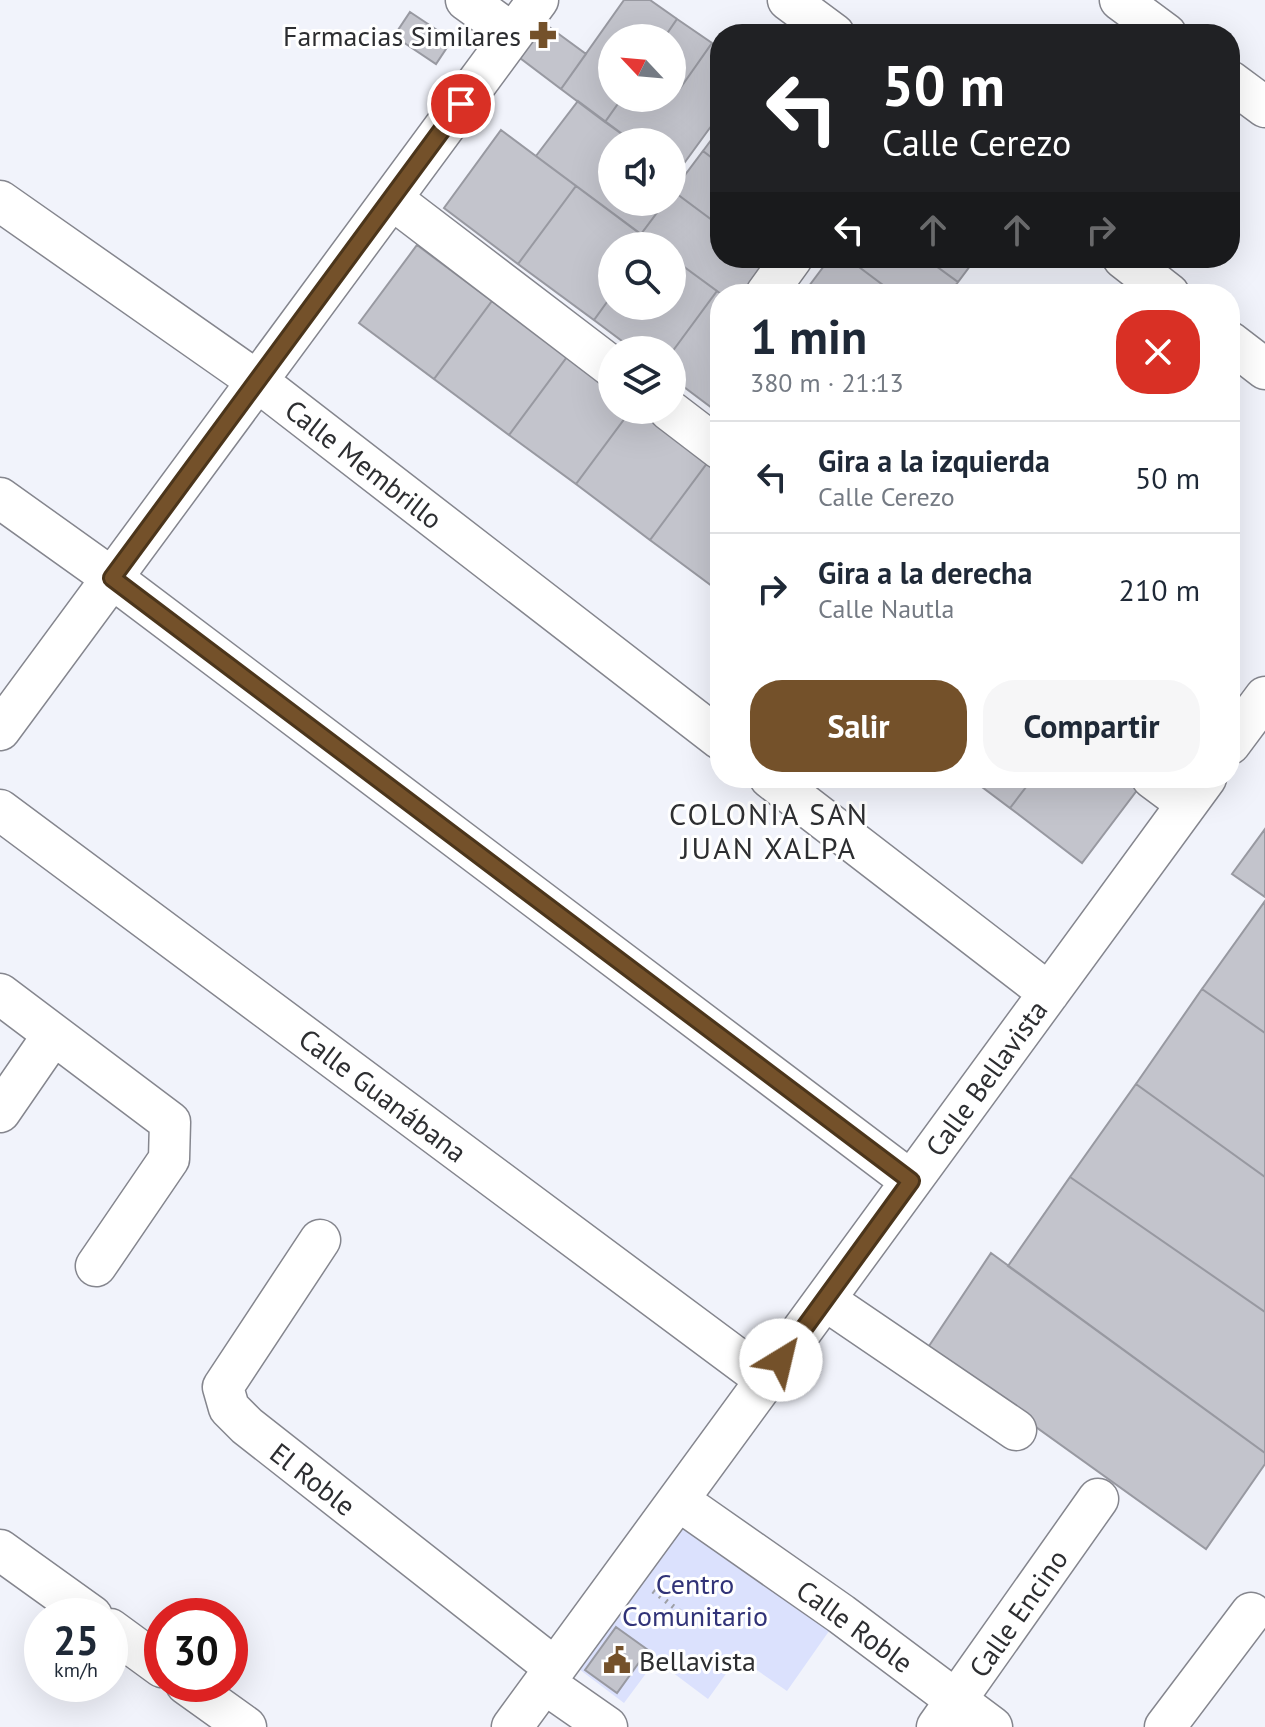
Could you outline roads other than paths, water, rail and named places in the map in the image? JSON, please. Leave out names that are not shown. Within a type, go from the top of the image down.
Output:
[{"type":"street","points":[[466,0],[513,34]]},
{"type":"street","points":[[5,711],[112,578],[538,0]]},
{"type":"street","points":[[788,0],[820,24]]},
{"type":"street","points":[[1120,0],[1152,24]]},
{"type":"street","points":[[1240,88],[1265,107]]},
{"type":"street","points":[[392,199],[598,356]]},
{"type":"street","name":"Calle Membrillo","points":[[0,201],[257,381],[710,731]]},
{"type":"street","points":[[1136,268],[1156,284]]},
{"type":"street","points":[[1240,350],[1265,369]]},
{"type":"street","points":[[686,423],[710,441]]},
{"type":"street","points":[[0,498],[112,578],[911,1181]]},
{"type":"street","points":[[1240,731],[1265,697]]},
{"type":"street","points":[[783,788],[1049,993]]},
{"type":"street","name":"Calle Bellavista","points":[[512,1727],[1196,791]]},
{"type":"street","name":"Calle Guanábana","points":[[0,810],[766,1380]]},
{"type":"street","points":[[0,994],[170,1122],[169,1159],[96,1266]]},
{"type":"street","points":[[0,1112],[53,1035]]},
{"type":"street","name":"El Roble","points":[[320,1240],[223,1387],[229,1408],[607,1727]]},
{"type":"street","points":[[825,1300],[1016,1430]]},
{"type":"street","name":"Calle Encino","points":[[946,1714],[1098,1499]]},
{"type":"street","name":"Calle Roble","points":[[678,1500],[841,1614],[946,1714],[992,1727]]},
{"type":"street","points":[[0,1550],[67,1598]]},
{"type":"street","points":[[1165,1727],[1251,1613]]},
{"type":"street","points":[[211,1702],[246,1727]]},
{"type":"place","name":"Farmacias Similares","points":[[543,35]]},
{"type":"place","name":"Bellavista","points":[[617,1660]]},
{"type":"district","name":"COLONIA SAN JUAN XALPA","points":[[769,830]]},
{"type":"park label","name":"Centro Comunitario","points":[[695,1599]]}]
